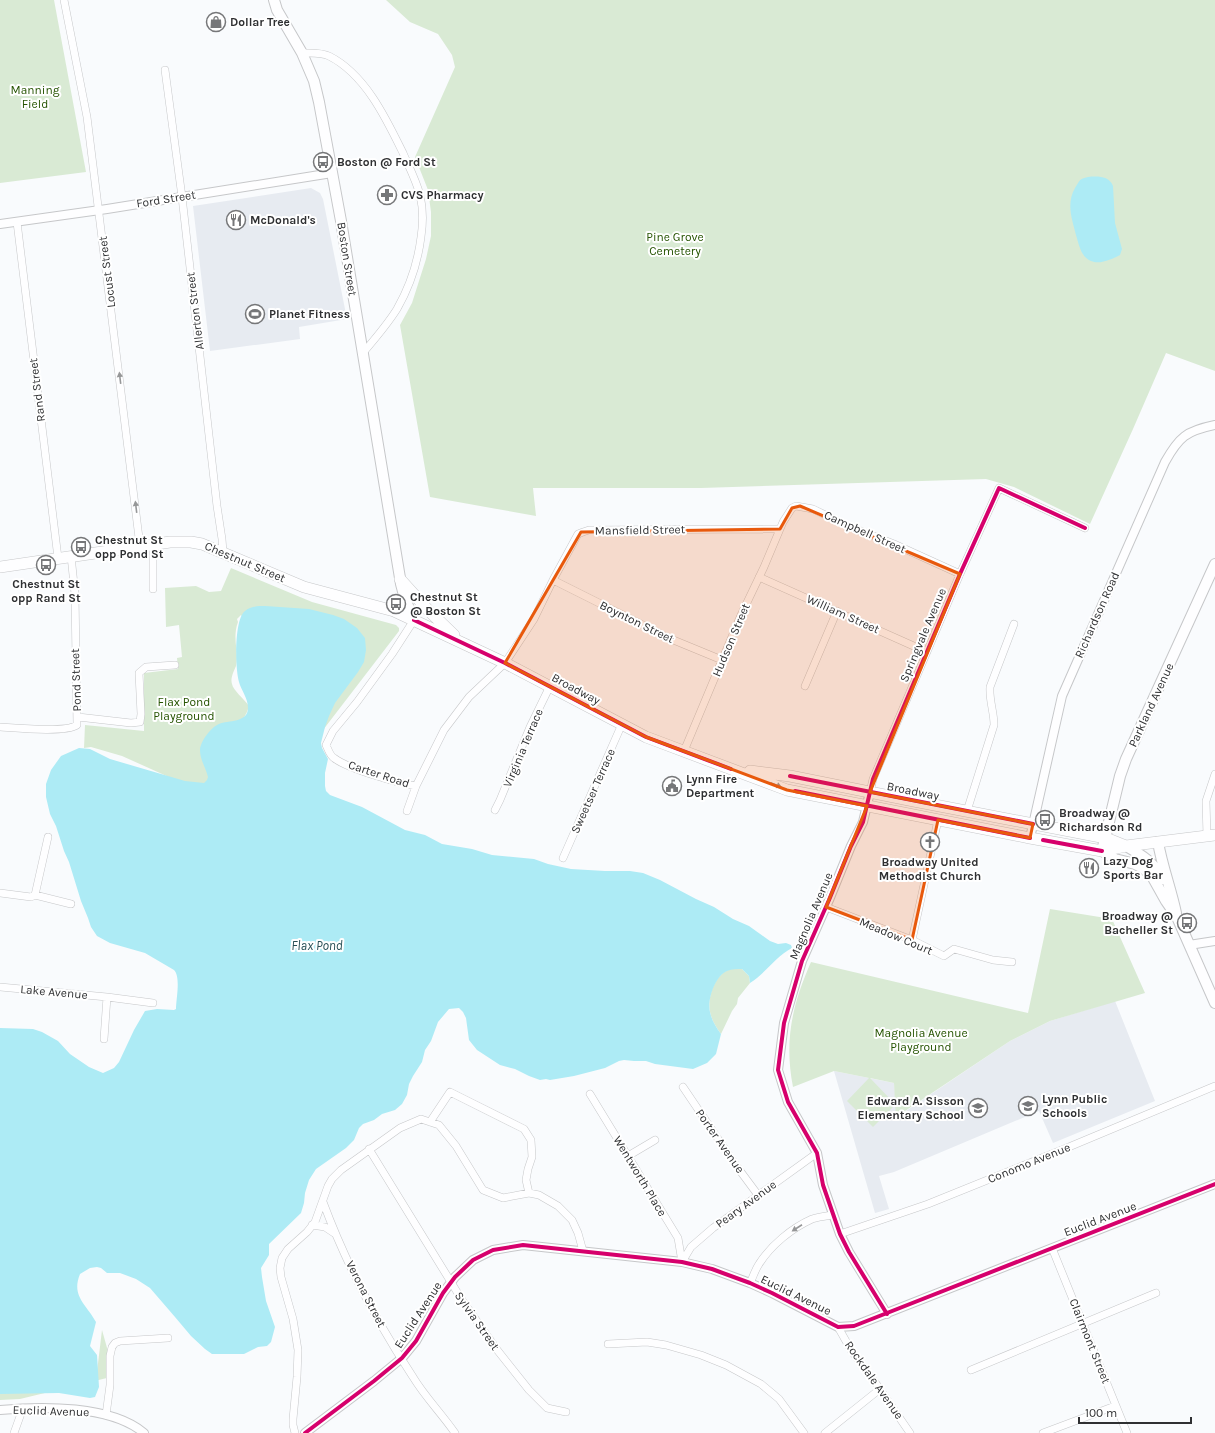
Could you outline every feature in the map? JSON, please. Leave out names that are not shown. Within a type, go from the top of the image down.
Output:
[{"type":"main road","name":"Boston Street","points":[[274,0],[277,10],[302,52],[314,83],[332,173],[400,579],[405,599],[414,620]]},
{"type":"main road","name":"Chestnut Street","points":[[0,567],[153,544],[190,542],[223,552],[308,589],[386,608],[414,620]]},
{"type":"main road","name":"Parkland Avenue","points":[[1102,851],[1113,804],[1126,759],[1215,564]]},
{"type":"main road","points":[[400,579],[428,610],[461,642]]},
{"type":"main road","name":"Broadway","points":[[414,620],[505,663],[646,737],[787,790],[1102,851],[1126,846]]},
{"type":"main road","name":"Broadway","points":[[731,769],[790,776],[1106,838],[1126,846],[1146,857],[1160,872],[1173,896]]},
{"type":"main road","points":[[1126,846],[1211,836]]},
{"type":"main road","name":"Broadway","points":[[1158,842],[1160,858],[1173,896],[1177,917]]},
{"type":"main road","name":"Broadway","points":[[1102,851],[1114,859],[1135,864],[1147,871],[1157,883],[1166,901],[1177,917],[1215,1003]]},
{"type":"street","name":"Locust Street","points":[[64,0],[87,117],[140,546]]},
{"type":"street","points":[[302,52],[328,55],[347,69],[364,86],[392,129],[410,168],[420,195],[422,206],[421,236],[419,251],[410,279],[398,308],[362,354]]},
{"type":"street","name":"Allerton Street","points":[[165,70],[182,197],[223,552]]},
{"type":"street","name":"Ford Street","points":[[0,224],[332,173]]},
{"type":"street","name":"Rand Street","points":[[17,222],[58,558]]},
{"type":"street","name":"Richardson Road","points":[[1030,838],[1062,696],[1165,462],[1181,438],[1196,429],[1215,425]]},
{"type":"street","name":"Springvale Avenue","points":[[870,792],[873,779],[960,574],[999,488],[1085,528]]},
{"type":"street","name":"Campbell Street","points":[[780,529],[792,508],[796,506],[804,506],[960,574]]},
{"type":"street","name":"Mansfield Street","points":[[505,663],[534,619],[552,580],[576,537],[582,532],[719,528],[780,529]]},
{"type":"street","name":"Hudson Street","points":[[684,751],[741,615],[780,529]]},
{"type":"street","points":[[153,544],[153,589]]},
{"type":"street","name":"Pond Street","points":[[0,727],[68,729],[77,726],[75,594],[71,556]]},
{"type":"street","name":"William Street","points":[[759,577],[927,652]]},
{"type":"street","name":"Boynton Street","points":[[552,580],[671,639],[722,660]]},
{"type":"street","points":[[805,686],[836,611]]},
{"type":"street","name":"Carter Road","points":[[414,620],[392,654],[357,702],[332,731],[326,745],[333,758],[354,768],[416,786],[444,730],[469,697],[505,663]]},
{"type":"street","points":[[968,811],[994,725],[994,712],[990,687],[1014,624]]},
{"type":"street","points":[[78,718],[131,723],[140,722],[139,673],[146,667],[175,665]]},
{"type":"street","name":"Virginia Terrace","points":[[495,810],[530,727],[550,686]]},
{"type":"street","name":"Sweetser Terrace","points":[[563,858],[622,724]]},
{"type":"street","points":[[1211,836],[1206,801],[1215,774]]},
{"type":"street","points":[[407,811],[416,786]]},
{"type":"street","name":"Magnolia Avenue","points":[[870,792],[863,822],[851,846],[802,961],[784,1023],[778,1070],[788,1102],[817,1153],[823,1185],[840,1234],[849,1252],[887,1314]]},
{"type":"street","points":[[912,940],[938,820]]},
{"type":"street","points":[[35,895],[48,837]]},
{"type":"street","points":[[0,893],[31,897],[35,895],[71,904]]},
{"type":"street","name":"Meadow Court","points":[[826,907],[912,940],[944,956],[954,949],[993,960],[1012,962]]},
{"type":"street","points":[[1189,945],[1215,941]]},
{"type":"street","name":"Lake Avenue","points":[[0,987],[153,1003]]},
{"type":"street","points":[[104,1039],[107,997]]},
{"type":"street","name":"Conomo Avenue","points":[[840,1234],[928,1204],[1215,1086]]},
{"type":"street","name":"Porter Avenue","points":[[683,1087],[735,1164],[758,1195]]},
{"type":"street","points":[[430,1122],[450,1092],[524,1129],[532,1140],[532,1157],[526,1180],[529,1193]]},
{"type":"street","name":"Wentworth Place","points":[[590,1094],[678,1238],[682,1262]]},
{"type":"street","points":[[296,1433],[293,1425],[293,1419],[298,1350],[294,1319],[284,1289],[280,1268],[282,1258],[288,1249],[312,1226],[332,1179],[341,1170],[369,1149],[400,1128],[421,1119],[439,1126],[456,1146],[483,1190],[503,1198],[529,1193],[539,1195],[558,1206],[572,1220],[578,1233],[583,1251]]},
{"type":"street","points":[[628,1156],[655,1140]]},
{"type":"street","name":"Sylvia Street","points":[[369,1149],[451,1282],[498,1351],[529,1390],[547,1408],[566,1412]]},
{"type":"street","name":"Peary Avenue","points":[[682,1262],[691,1247],[713,1228],[817,1153]]},
{"type":"street","name":"Euclid Avenue","points":[[304,1433],[374,1382],[402,1358],[416,1341],[443,1293],[455,1277],[472,1260],[493,1250],[523,1245],[682,1262],[712,1269],[750,1283],[838,1327],[854,1326],[1052,1248],[1133,1218],[1215,1184]]},
{"type":"street","name":"Verona Street","points":[[323,1202],[334,1232],[378,1321],[413,1378],[455,1433]]},
{"type":"street","points":[[750,1283],[758,1265],[763,1258],[781,1240],[812,1219],[833,1215]]},
{"type":"street","points":[[312,1226],[326,1227],[334,1232]]},
{"type":"street","name":"Clairmont Street","points":[[1052,1248],[1127,1433]]},
{"type":"street","points":[[971,1370],[1156,1293]]},
{"type":"street","name":"Rockdale Avenue","points":[[838,1327],[851,1350],[910,1433]]},
{"type":"street","points":[[106,1415],[110,1385],[110,1356],[112,1347],[115,1343],[120,1341],[168,1338]]},
{"type":"street","points":[[608,1344],[647,1342],[666,1345],[701,1355],[726,1365],[762,1384],[778,1399],[804,1433]]},
{"type":"street","points":[[825,1433],[880,1389]]},
{"type":"street","points":[[1043,1433],[1115,1406]]},
{"type":"street","points":[[14,1433],[23,1408]]},
{"type":"street","name":"Euclid Avenue","points":[[0,1410],[23,1408],[90,1411],[129,1423],[144,1433]]},
{"type":"highlighted area","points":[[800,506],[960,574],[870,792],[1033,824],[1030,838],[938,820],[912,940],[826,907],[867,806],[787,790],[646,737],[505,663],[581,532],[780,529],[792,508]]},
{"type":"shaded area","points":[[311,188],[320,193],[323,199],[347,319],[299,327],[300,339],[210,351],[193,206]]},
{"type":"shaded area","name":"Lynn Public Schools","points":[[1115,1001],[1155,1101],[1053,1143],[1039,1111],[894,1172],[879,1176],[889,1209],[875,1213],[834,1071],[894,1083],[897,1117],[1010,1041],[1050,1021]]},
{"type":"green space","name":"Manning Field","points":[[0,0],[54,0],[86,172],[0,183]]},
{"type":"green space","name":"Pine Grove Cemetery","points":[[386,0],[1215,0],[1215,371],[1166,353],[1090,524],[1014,487],[986,479],[701,488],[533,488],[536,516],[430,497],[400,325],[412,303],[426,259],[431,236],[431,212],[428,190],[415,157],[455,67],[452,55],[438,34],[410,22]]},
{"type":"green space","name":"Flax Pond Playground","points":[[231,568],[312,602],[396,625],[399,628],[399,631],[323,730],[241,615],[237,619],[237,660],[232,682],[234,689],[249,706],[213,775],[201,789],[171,778],[122,756],[91,747],[84,748],[85,725],[144,731],[144,673],[178,669],[177,658],[182,657],[179,625],[166,627],[165,588],[196,586],[209,592],[221,591]]},
{"type":"green space","name":"Magnolia Avenue Playground","points":[[1050,909],[1112,919],[1145,993],[1050,1021],[1010,1041],[896,1117],[895,1105],[873,1127],[847,1101],[869,1078],[834,1071],[793,1087],[789,1054],[792,1023],[799,993],[811,962],[1028,1013]],"holes":[[[870,1078],[894,1083],[895,1104]]]},
{"type":"green space","points":[[730,969],[742,969],[749,976],[750,983],[738,998],[737,1004],[721,1034],[714,1024],[709,1006],[711,993],[716,981]]},
{"type":"green space","points":[[102,1330],[111,1362],[111,1377],[20,1399],[0,1400],[0,1386],[96,1380]]},
{"type":"water","points":[[1088,177],[1106,178],[1113,186],[1115,223],[1122,249],[1120,255],[1102,262],[1091,261],[1083,254],[1078,243],[1070,206],[1072,194],[1075,188],[1080,180]]},
{"type":"water","name":"Flax Pond","points":[[265,606],[309,609],[333,615],[344,619],[357,628],[365,638],[366,650],[364,662],[335,703],[325,727],[321,743],[328,759],[325,773],[325,786],[326,791],[330,795],[362,807],[405,830],[425,835],[442,844],[472,849],[492,855],[534,859],[571,869],[630,871],[643,873],[714,907],[733,919],[749,926],[770,941],[778,944],[786,943],[791,945],[792,948],[781,955],[750,983],[749,976],[742,969],[727,971],[719,978],[713,989],[709,1007],[713,1021],[721,1034],[716,1054],[707,1063],[693,1069],[655,1064],[646,1061],[624,1060],[605,1068],[574,1076],[540,1080],[515,1069],[500,1065],[477,1050],[469,1040],[466,1018],[463,1012],[459,1008],[449,1009],[438,1022],[431,1041],[425,1050],[422,1062],[409,1084],[407,1095],[402,1104],[395,1110],[382,1114],[374,1120],[363,1124],[359,1128],[354,1140],[346,1148],[316,1169],[309,1180],[301,1213],[269,1244],[269,1255],[261,1268],[266,1301],[275,1327],[271,1342],[267,1346],[258,1347],[244,1354],[212,1354],[191,1336],[150,1288],[136,1279],[120,1273],[107,1273],[101,1268],[97,1267],[90,1268],[80,1274],[77,1288],[81,1300],[96,1322],[90,1346],[97,1355],[99,1387],[95,1397],[90,1398],[59,1393],[0,1394],[0,1028],[33,1029],[42,1032],[58,1041],[70,1054],[89,1067],[103,1073],[114,1068],[119,1062],[145,1011],[157,1009],[176,1009],[178,983],[174,970],[145,953],[110,943],[97,936],[91,927],[56,826],[50,814],[46,797],[46,784],[51,770],[61,756],[79,748],[90,749],[110,759],[185,781],[204,783],[208,777],[200,754],[200,747],[204,739],[209,731],[219,724],[241,719],[247,713],[248,704],[239,682],[236,656],[237,634],[241,616],[249,608]]},
{"type":"cycle path","points":[[887,1314],[849,1252],[840,1234],[823,1185],[817,1153],[788,1102],[778,1070],[784,1023],[802,961],[851,846],[863,822],[873,779],[960,574],[999,488],[1085,528]]},
{"type":"cycle path","points":[[414,620],[505,663],[646,737],[731,769]]},
{"type":"cycle path","points":[[790,776],[1033,824]]},
{"type":"cycle path","points":[[795,791],[1030,838]]},
{"type":"cycle path","points":[[1043,840],[1102,851]]},
{"type":"cycle path","points":[[305,1433],[402,1358],[416,1341],[443,1293],[455,1277],[473,1260],[493,1250],[523,1245],[682,1262],[712,1269],[750,1283],[838,1327],[854,1326],[1215,1184]]},
{"type":"place","name":"Dollar Tree","points":[[216,22]]},
{"type":"place","name":"Boston @ Ford St","points":[[323,162]]},
{"type":"place","name":"CVS Pharmacy","points":[[387,195]]},
{"type":"place","name":"McDonald's","points":[[236,220]]},
{"type":"place","name":"Planet Fitness","points":[[255,314]]},
{"type":"place","name":"Chestnut St opp Pond St","points":[[81,547]]},
{"type":"place","name":"Chestnut St opp Rand St","points":[[46,565]]},
{"type":"place","name":"Chestnut St @ Boston St","points":[[396,604]]},
{"type":"place","name":"Lynn Fire Department","points":[[672,786]]},
{"type":"place","name":"Broadway @ Richardson Rd","points":[[1045,820]]},
{"type":"place","name":"Broadway United Methodist Church","points":[[930,842]]},
{"type":"place","name":"Lazy Dog Sports Bar","points":[[1089,868]]},
{"type":"place","name":"Broadway @ Bacheller St","points":[[1187,923]]},
{"type":"place","name":"Lynn Public Schools","points":[[1028,1106]]},
{"type":"place","name":"Edward A. Sisson Elementary School","points":[[978,1108]]}]
